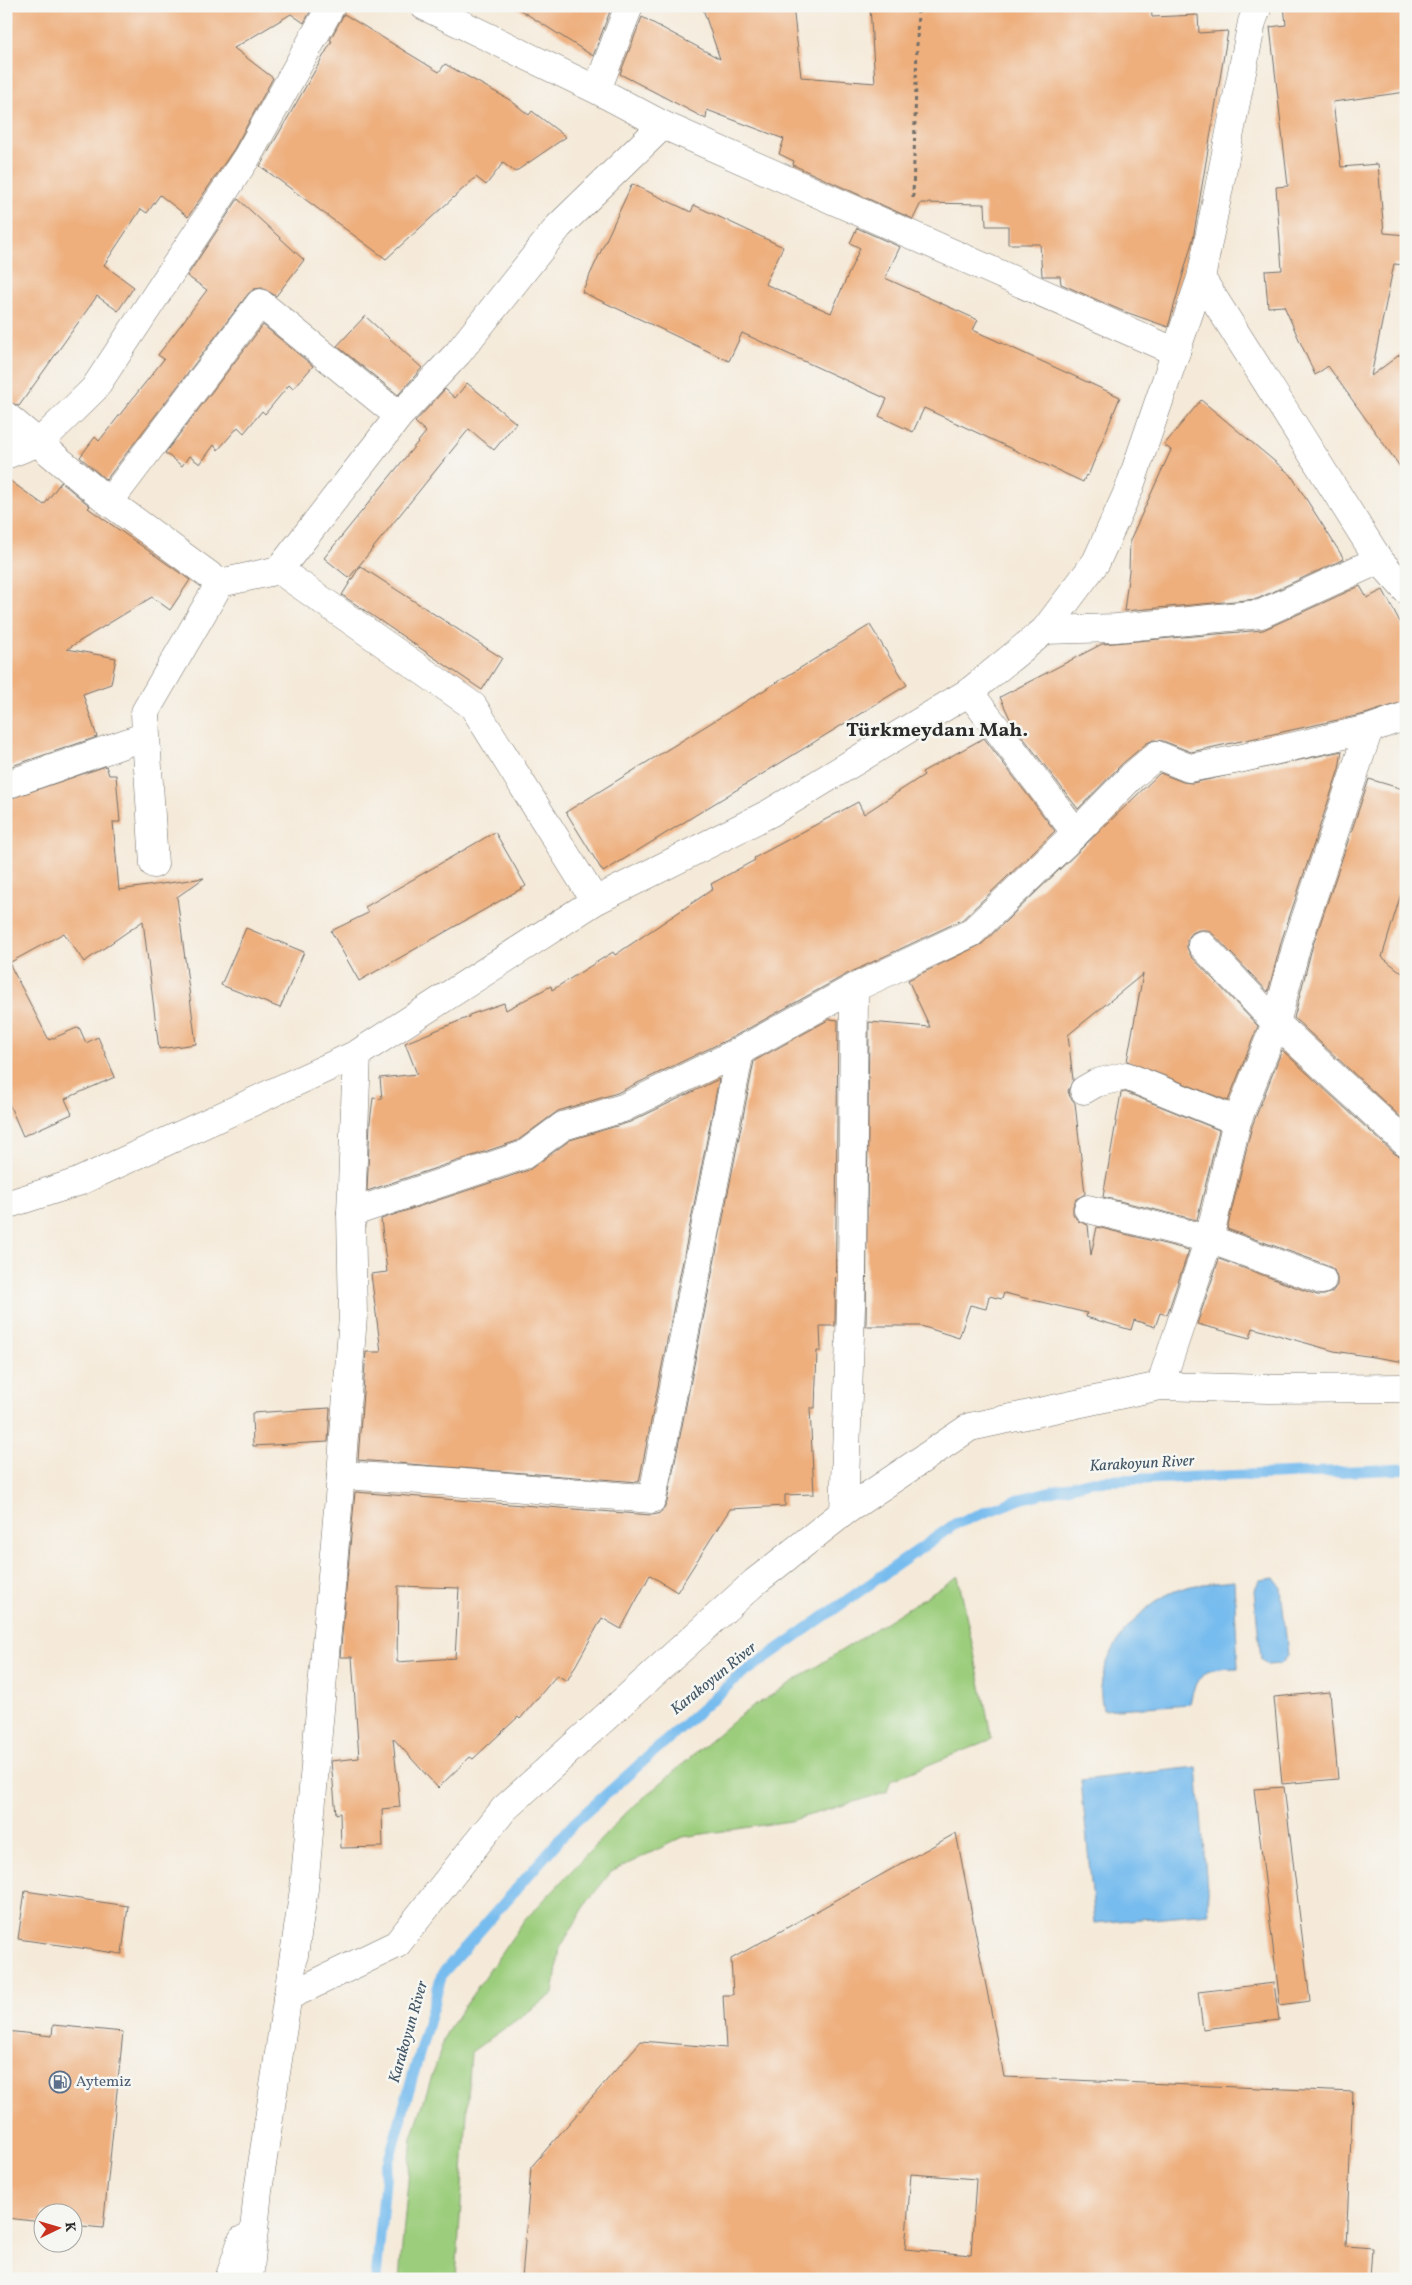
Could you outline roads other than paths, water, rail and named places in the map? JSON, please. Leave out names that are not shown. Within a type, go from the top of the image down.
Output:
[{"type":"street","points":[[6,455],[40,442],[94,389],[247,157],[331,6]]},
{"type":"street","points":[[424,6],[597,90],[662,125],[1176,352]]},
{"type":"street","points":[[597,90],[629,6]]},
{"type":"street","points":[[6,1205],[78,1182],[357,1054],[595,901],[686,854],[770,814],[969,692],[1045,630],[1096,562],[1129,490],[1201,278],[1252,22],[1258,6]]},
{"type":"street","points":[[154,864],[145,712],[220,583],[279,570],[399,416],[458,353],[559,226],[662,125]]},
{"type":"street","points":[[1201,278],[1379,560],[1406,590]]},
{"type":"street","points":[[109,502],[260,303],[399,416]]},
{"type":"street","points":[[6,416],[40,442],[109,502],[220,583]]},
{"type":"street","points":[[1045,630],[1116,628],[1261,614],[1379,560]]},
{"type":"street","points":[[279,570],[472,706],[595,901]]},
{"type":"street","points":[[969,692],[1076,833]]},
{"type":"street","points":[[351,1213],[524,1155],[563,1126],[623,1108],[740,1051],[854,988],[971,933],[1076,833],[1132,776],[1157,755],[1189,768],[1234,760],[1369,729],[1406,716]]},
{"type":"street","points":[[1160,1386],[1209,1240],[1237,1120],[1276,1022],[1297,944],[1369,729]]},
{"type":"street","points":[[6,785],[146,736]]},
{"type":"street","points":[[1202,945],[1276,1022],[1406,1143]]},
{"type":"street","points":[[844,1512],[852,1278],[854,988]]},
{"type":"street","points":[[341,1475],[452,1482],[652,1499],[740,1051]]},
{"type":"street","points":[[249,2279],[258,2191],[304,1889],[341,1475],[353,1316],[351,1213],[357,1054]]},
{"type":"street","points":[[1084,1090],[1096,1083],[1126,1076],[1237,1120]]},
{"type":"street","points":[[1088,1209],[1209,1240],[1322,1280]]},
{"type":"street","points":[[287,1997],[398,1944],[504,1809],[755,1582],[844,1512],[970,1427],[1160,1386],[1268,1389],[1406,1388]]},
{"type":"street","points":[[229,2279],[258,2191]]},
{"type":"water","points":[[1274,1578],[1281,1588],[1288,1656],[1281,1664],[1268,1665],[1261,1659],[1254,1590],[1260,1580]]},
{"type":"water","points":[[1234,1581],[1238,1668],[1218,1669],[1205,1674],[1196,1684],[1190,1704],[1103,1710],[1101,1687],[1110,1655],[1130,1625],[1143,1612],[1172,1592],[1187,1587]]},
{"type":"water","points":[[1197,1767],[1209,1913],[1095,1923],[1081,1780]]},
{"type":"waterway","name":"Karakoyun River","points":[[376,2279],[386,2170],[442,1974],[574,1823],[734,1680],[955,1524],[1020,1499],[1092,1481],[1406,1469]]},
{"type":"place","name":"Aytemiz","points":[[60,2082]]},
{"type":"district","name":"Türkmeydanı Mah.","points":[[937,731]]}]
